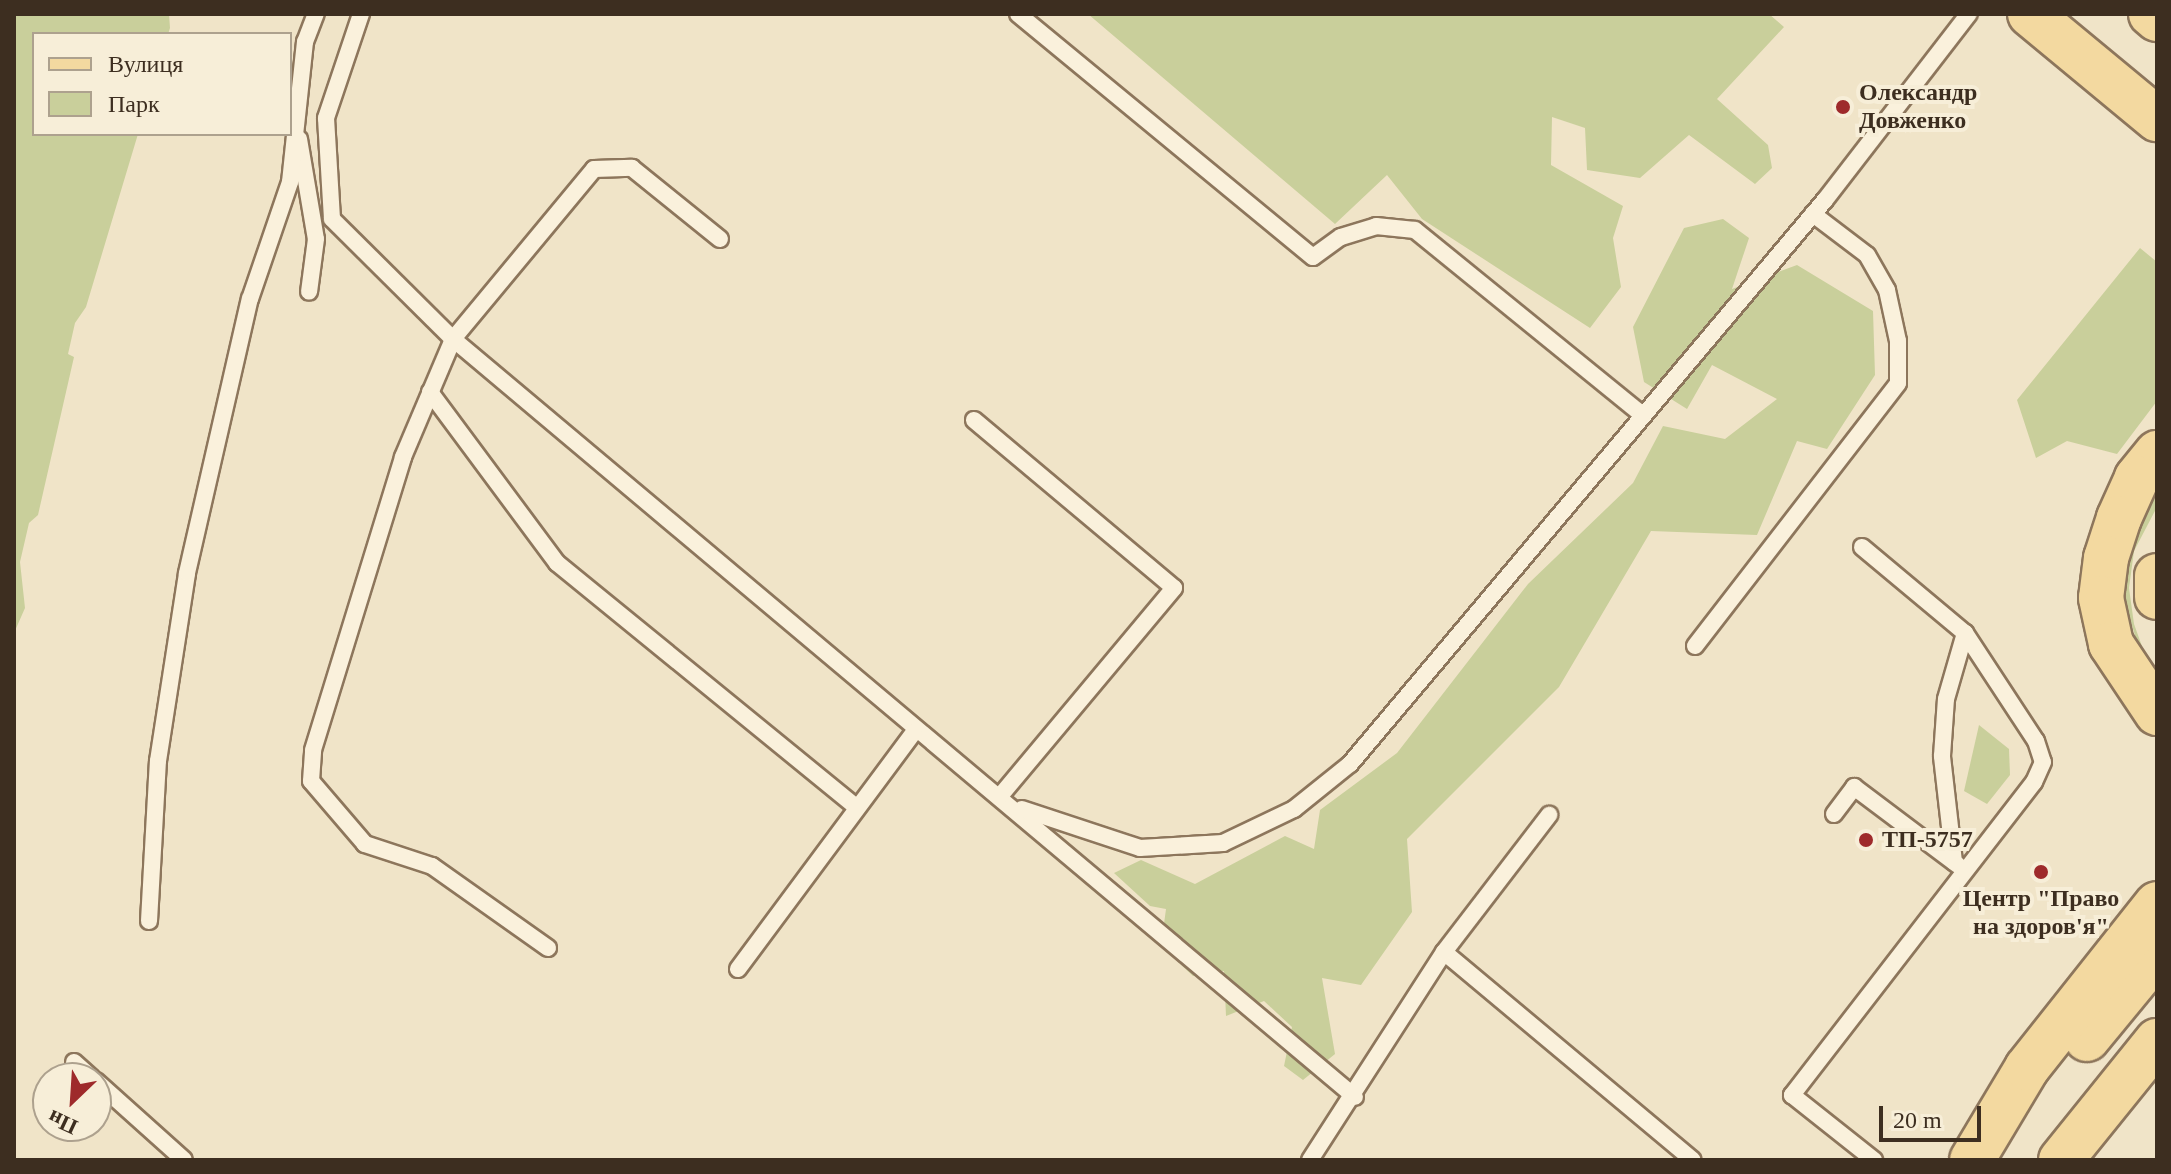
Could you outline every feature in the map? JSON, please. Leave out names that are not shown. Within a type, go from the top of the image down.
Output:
[{"type":"main road","points":[[2030,14],[2157,119]]},
{"type":"main road","points":[[2151,14],[2157,18]]},
{"type":"main road","points":[[2157,453],[2137,478],[2119,518],[2106,558],[2101,598],[2111,644],[2157,713]]},
{"type":"main road","points":[[2157,576],[2157,597]]},
{"type":"main road","points":[[1972,1160],[2027,1068],[2157,904]]},
{"type":"main road","points":[[1985,1160],[2157,954]]},
{"type":"main road","points":[[2061,1160],[2157,1041]]},
{"type":"lane","points":[[149,921],[158,761],[187,573],[250,299],[290,182],[305,42],[316,14]]},
{"type":"lane","points":[[361,14],[326,118],[332,219],[453,339],[914,732],[1015,807],[1355,1097]]},
{"type":"lane","points":[[1018,14],[1313,257],[1341,237],[1376,226],[1415,230],[1643,415]]},
{"type":"lane","points":[[1015,807],[1140,848],[1223,843],[1294,809],[1350,764],[1813,214],[1969,14]]},
{"type":"lane","points":[[295,122],[316,239],[309,292]]},
{"type":"lane","points":[[548,948],[432,866],[365,844],[311,781],[313,750],[398,472],[453,339],[594,169],[632,168],[720,239]]},
{"type":"lane","points":[[1695,646],[1898,383],[1898,341],[1887,290],[1867,255],[1813,214]]},
{"type":"lane","points":[[430,392],[557,563],[857,808]]},
{"type":"lane","points":[[974,420],[1174,588],[1000,796]]},
{"type":"lane","points":[[1862,547],[1965,633],[2036,741],[2043,762],[2034,782],[1960,866],[1792,1095],[1874,1160]]},
{"type":"lane","points":[[1960,866],[1942,756],[1946,699],[1965,633]]},
{"type":"lane","points":[[738,969],[914,732]]},
{"type":"lane","points":[[1834,814],[1854,787],[1960,866]]},
{"type":"lane","points":[[1310,1160],[1355,1097],[1444,952],[1549,815]]},
{"type":"lane","points":[[1444,952],[1693,1160]]},
{"type":"lane","points":[[112,1096],[184,1160]]},
{"type":"green space","points":[[14,14],[169,14],[169,32],[32,32],[32,136],[137,136],[86,307],[75,323],[68,354],[74,357],[38,515],[29,523],[20,562],[25,608],[14,633]]},
{"type":"green space","points":[[1088,14],[1769,14],[1784,27],[1717,99],[1768,145],[1772,168],[1755,184],[1689,135],[1640,178],[1587,170],[1585,128],[1552,117],[1551,165],[1623,206],[1613,238],[1621,287],[1590,328],[1422,219],[1387,175],[1335,224]]},
{"type":"green space","points":[[1723,219],[1749,238],[1732,289],[1797,265],[1873,311],[1875,375],[1827,449],[1797,441],[1757,535],[1651,531],[1559,687],[1407,839],[1412,912],[1361,985],[1322,978],[1335,1054],[1303,1080],[1284,1066],[1292,1027],[1264,1001],[1226,1016],[1224,971],[1193,976],[1161,946],[1166,909],[1150,906],[1114,873],[1141,860],[1195,884],[1285,836],[1314,849],[1320,810],[1397,753],[1528,584],[1633,483],[1663,426],[1725,439],[1777,399],[1712,365],[1687,409],[1644,382],[1633,327],[1684,228]]},
{"type":"green space","points":[[2140,248],[2157,262],[2157,401],[2117,454],[2067,441],[2036,458],[2017,400]]},
{"type":"green space","points":[[2157,495],[2157,507],[2134,551],[2129,588],[2134,624],[2148,663],[2157,673],[2157,685],[2146,672],[2124,599],[2127,562],[2139,524]]},
{"type":"green space","points":[[1979,725],[2009,749],[2010,775],[1987,804],[1964,791]]},
{"type":"place","name":"Олександр Довженко","points":[[1843,107]]},
{"type":"place","name":"ТП-5757","points":[[1866,840]]},
{"type":"place","name":"Центр \"Право на здоров'я\"","points":[[2041,872]]}]
